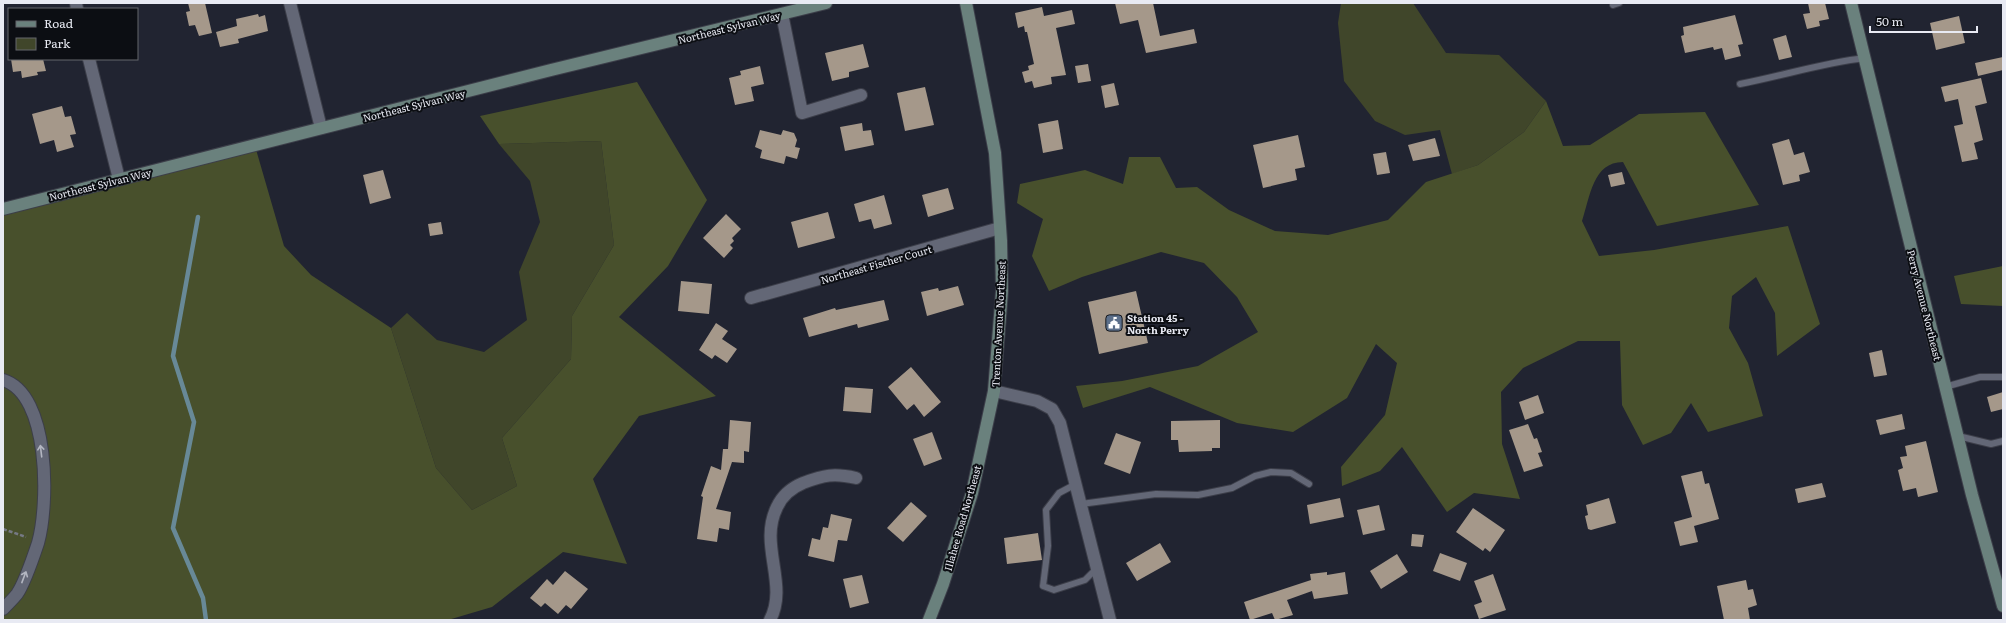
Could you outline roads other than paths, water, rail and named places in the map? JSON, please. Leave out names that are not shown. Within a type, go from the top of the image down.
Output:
[{"type":"main road","name":"Northeast Sylvan Way","points":[[3,209],[118,179],[256,146],[321,128],[826,3]]},
{"type":"main road","name":"Trenton Avenue Northeast","points":[[966,3],[994,146],[1000,228],[1002,291],[994,391]]},
{"type":"main road","name":"Perry Avenue Northeast","points":[[1851,3],[1945,387],[2000,587],[2003,606]]},
{"type":"main road","name":"Illahee Road Northeast","points":[[928,620],[943,584],[972,493],[994,391]]},
{"type":"street","points":[[290,3],[321,128]]},
{"type":"street","points":[[782,14],[802,113],[862,95]]},
{"type":"street","points":[[89,60],[118,179]]},
{"type":"street","name":"Northeast Fischer Court","points":[[751,298],[1000,228]]},
{"type":"street","points":[[3,380],[13,383],[28,400],[40,435],[45,482],[38,542],[18,593],[3,609]]},
{"type":"street","name":"Trenton Avenue Northeast","points":[[994,391],[1037,401],[1052,409],[1060,423],[1110,620]]},
{"type":"street","points":[[770,620],[777,603],[769,537],[772,517],[781,500],[794,487],[815,478],[837,474],[856,478]]},
{"type":"lane","points":[[1740,84],[1775,77],[1833,61],[1865,58]]},
{"type":"lane","points":[[1945,387],[1980,377],[2003,377]]},
{"type":"lane","points":[[1958,436],[1991,444],[2003,440]]},
{"type":"lane","points":[[1081,504],[1156,494],[1198,495],[1232,488],[1255,476],[1271,472],[1292,473],[1310,484]]},
{"type":"lane","points":[[1076,484],[1059,493],[1046,510],[1048,546],[1043,586],[1054,590],[1084,580],[1097,568]]},
{"type":"waterway","points":[[198,217],[173,356],[194,422],[173,528],[203,598],[206,620]]},
{"type":"place","name":"Station 45 - North Perry","points":[[1114,323]]}]
